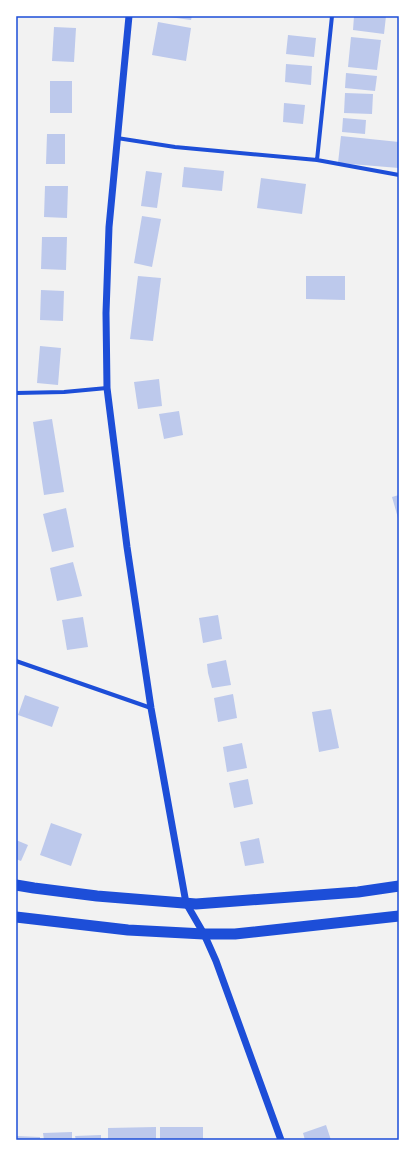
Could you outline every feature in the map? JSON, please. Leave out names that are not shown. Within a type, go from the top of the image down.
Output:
[{"type":"highway","points":[[16,885],[97,896],[196,904],[358,892],[399,886]]},
{"type":"highway","points":[[16,917],[128,930],[235,934],[399,916]]},
{"type":"street","points":[[129,16],[109,227],[106,313],[107,388],[127,547],[151,708],[186,903],[204,934],[216,961],[281,1140]]},
{"type":"street","points":[[317,160],[332,16]]},
{"type":"street","points":[[117,138],[175,147],[317,160],[399,176]]},
{"type":"street","points":[[16,393],[64,392],[107,388]]},
{"type":"street","points":[[16,661],[151,708]]},
{"type":"building","points":[[169,16],[192,16],[191,20]]},
{"type":"building","points":[[354,16],[386,16],[384,34],[353,30]]},
{"type":"building","points":[[158,22],[191,28],[186,61],[152,55]]},
{"type":"building","points":[[54,27],[76,28],[74,62],[52,61]]},
{"type":"building","points":[[288,35],[316,38],[314,57],[286,54]]},
{"type":"building","points":[[351,37],[381,40],[377,70],[348,67]]},
{"type":"building","points":[[286,64],[312,66],[311,85],[285,82]]},
{"type":"building","points":[[346,73],[377,76],[375,91],[345,88]]},
{"type":"building","points":[[50,81],[72,81],[72,113],[50,113]]},
{"type":"building","points":[[345,93],[373,94],[372,114],[344,113]]},
{"type":"building","points":[[284,103],[305,105],[303,124],[283,122]]},
{"type":"building","points":[[343,118],[366,120],[365,134],[342,132]]},
{"type":"building","points":[[47,134],[65,134],[65,164],[46,164]]},
{"type":"building","points":[[341,136],[399,142],[399,168],[338,163]]},
{"type":"building","points":[[184,167],[224,171],[222,191],[182,187]]},
{"type":"building","points":[[146,171],[162,173],[157,208],[141,206]]},
{"type":"building","points":[[261,178],[306,184],[302,214],[257,208]]},
{"type":"building","points":[[45,186],[68,186],[67,218],[44,217]]},
{"type":"building","points":[[142,216],[161,219],[152,267],[134,263]]},
{"type":"building","points":[[42,237],[67,237],[66,270],[41,269]]},
{"type":"building","points":[[138,276],[161,278],[153,341],[130,339]]},
{"type":"building","points":[[306,276],[345,276],[345,300],[306,299]]},
{"type":"building","points":[[41,290],[64,291],[63,321],[40,320]]},
{"type":"building","points":[[40,346],[61,348],[58,385],[37,383]]},
{"type":"building","points":[[159,379],[162,406],[138,409],[134,382]]},
{"type":"building","points":[[179,411],[183,435],[164,439],[159,414]]},
{"type":"building","points":[[52,419],[64,492],[44,495],[33,422]]},
{"type":"building","points":[[399,495],[399,518],[398,518],[392,497]]},
{"type":"building","points":[[66,508],[74,547],[52,552],[43,514]]},
{"type":"building","points":[[73,562],[82,596],[57,601],[50,568]]},
{"type":"building","points":[[218,615],[222,639],[203,643],[199,618]]},
{"type":"building","points":[[83,617],[88,647],[67,650],[62,620]]},
{"type":"building","points":[[226,660],[231,685],[212,688],[207,664]]},
{"type":"building","points":[[233,694],[237,718],[218,722],[214,698]]},
{"type":"building","points":[[25,695],[59,707],[52,727],[18,715]]},
{"type":"building","points":[[331,709],[339,748],[319,752],[312,712]]},
{"type":"building","points":[[242,743],[247,768],[227,772],[223,747]]},
{"type":"building","points":[[248,779],[253,804],[234,808],[229,783]]},
{"type":"building","points":[[51,823],[82,834],[71,866],[40,855]]},
{"type":"building","points":[[259,838],[264,863],[245,866],[240,842]]},
{"type":"building","points":[[16,840],[28,845],[21,861],[16,859]]},
{"type":"building","points":[[326,1125],[331,1140],[305,1140],[303,1133]]},
{"type":"building","points":[[156,1127],[156,1140],[108,1140],[108,1128]]},
{"type":"building","points":[[160,1127],[203,1127],[203,1140],[160,1140]]},
{"type":"building","points":[[72,1132],[72,1140],[44,1140],[43,1133]]},
{"type":"building","points":[[101,1135],[101,1140],[76,1140],[75,1136]]},
{"type":"building","points":[[16,1136],[40,1137],[40,1140],[16,1140]]}]
